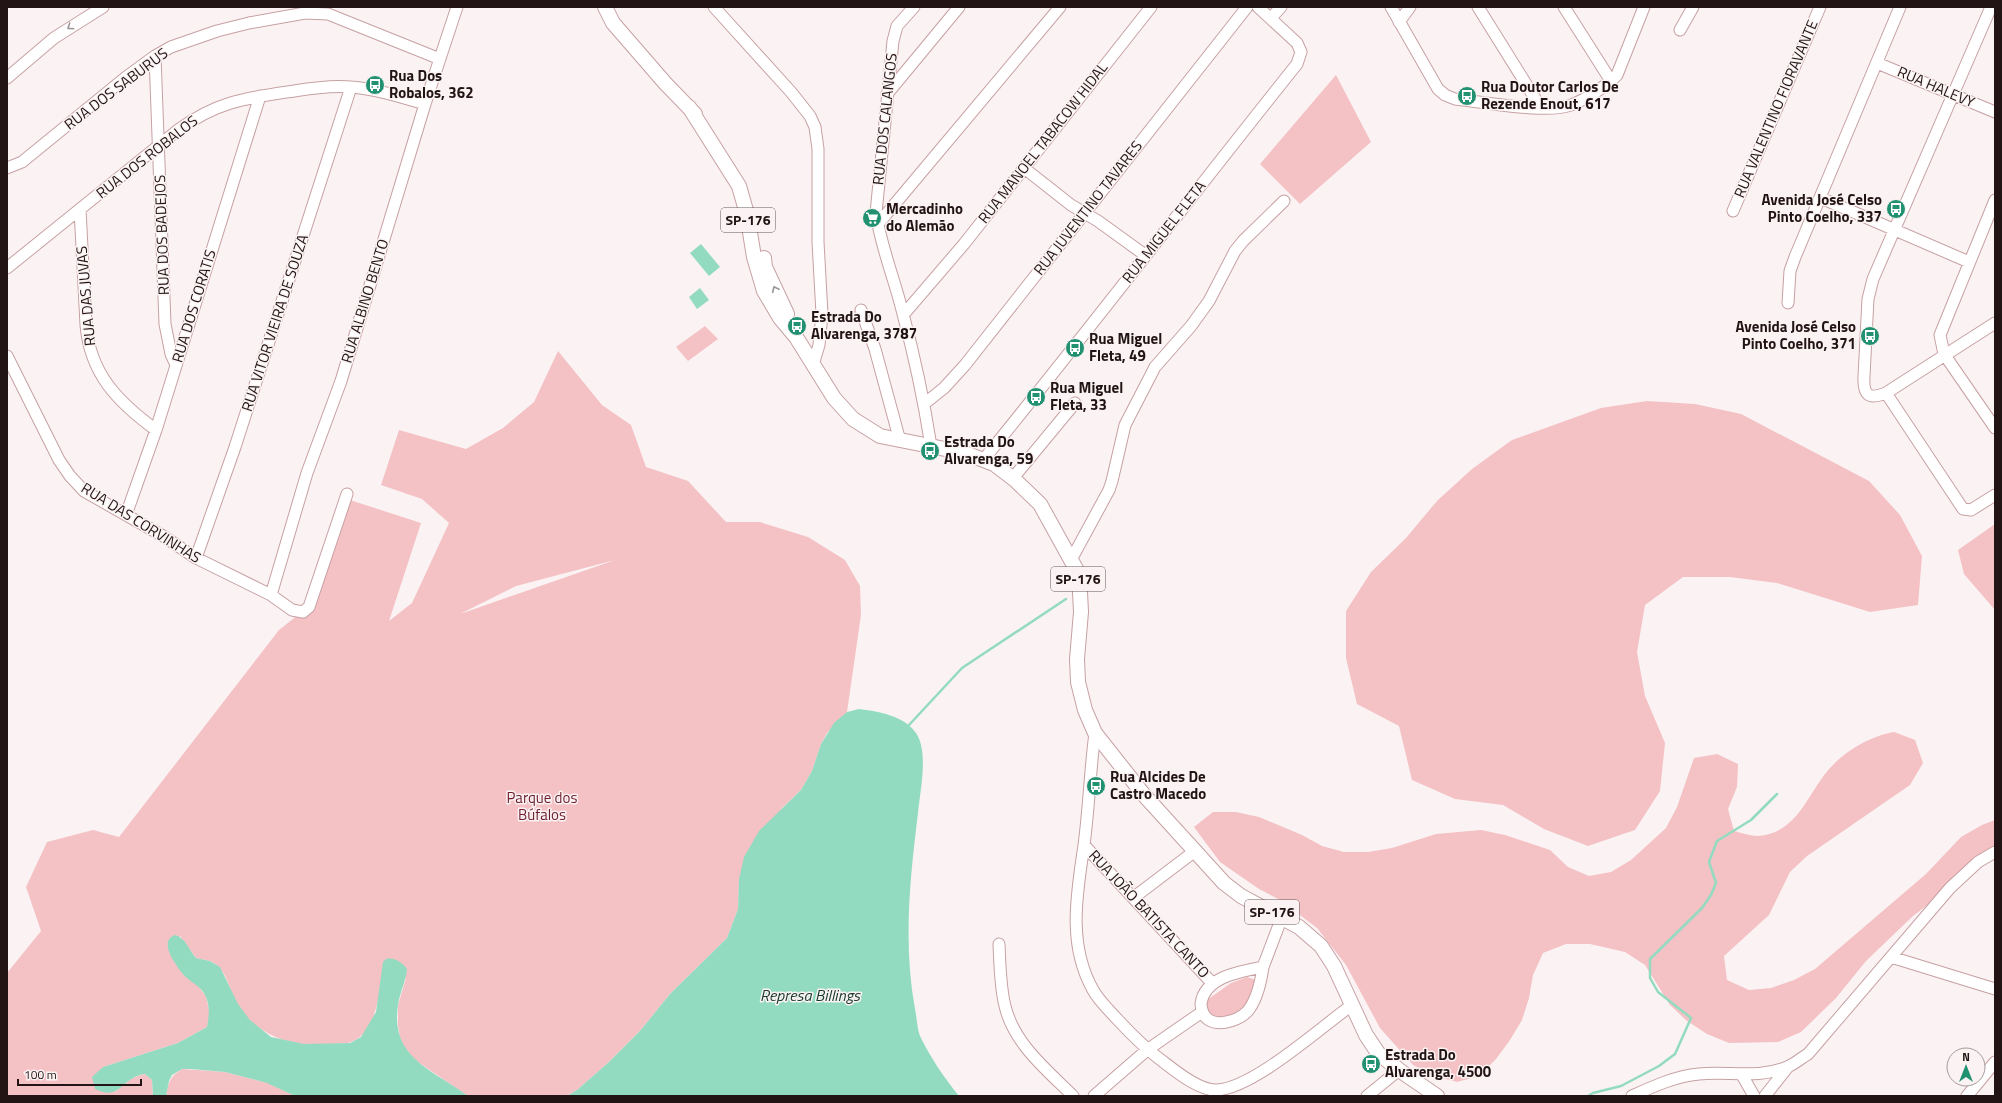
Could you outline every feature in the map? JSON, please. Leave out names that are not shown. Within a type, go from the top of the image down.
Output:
[{"type":"main road","name":"SP-176","points":[[605,7],[613,23],[689,107],[740,186],[747,214],[754,257],[764,291],[777,315],[796,337],[834,398],[853,419],[880,436],[965,453],[994,464],[1013,478],[1040,504],[1076,569],[1082,612],[1077,659],[1078,682],[1085,710],[1095,733],[1144,795],[1224,883],[1240,896],[1299,927],[1321,946],[1334,966],[1366,1035],[1378,1054],[1437,1096]]},
{"type":"street","points":[[7,78],[54,38],[103,7]]},
{"type":"street","name":"RUA ALBINO BENTO","points":[[271,595],[307,473],[341,381],[425,104],[457,7]]},
{"type":"street","points":[[714,7],[791,92],[810,116],[815,127],[818,149],[818,242],[822,314],[818,346],[813,364]]},
{"type":"street","name":"RUA DOS CALANGOS","points":[[914,7],[898,26],[895,32],[887,94],[877,199],[878,224],[904,314],[924,404],[931,446]]},
{"type":"street","points":[[887,94],[959,7]]},
{"type":"street","points":[[878,224],[1060,7]]},
{"type":"street","name":"RUA MANOEL TABACOW HIDAL","points":[[904,314],[964,244],[1151,7]]},
{"type":"street","name":"RUA JUVENTINO TAVARES","points":[[924,404],[952,379],[1247,7]]},
{"type":"street","name":"RUA MIGUEL FLETA","points":[[984,459],[1297,64],[1300,52],[1297,43],[1258,7]]},
{"type":"street","points":[[1271,18],[1281,7]]},
{"type":"street","points":[[1391,7],[1438,88],[1445,96],[1455,99],[1551,109],[1570,105],[1586,98],[1611,81],[1620,68],[1644,7]]},
{"type":"street","points":[[1399,22],[1410,7]]},
{"type":"street","points":[[1478,7],[1541,108]]},
{"type":"street","points":[[1564,7],[1611,81]]},
{"type":"street","points":[[1680,30],[1693,7]]},
{"type":"street","name":"RUA VALENTINO FIORAVANTE","points":[[1733,211],[1820,7]]},
{"type":"street","points":[[1788,302],[1789,284],[1795,257],[1900,7]]},
{"type":"street","points":[[1991,7],[1893,231],[1870,290],[1863,384],[1866,393],[1870,397],[1876,397],[1886,393],[1944,354],[1995,323]]},
{"type":"street","name":"RUA DOS SABURUS","points":[[7,168],[22,162],[155,56],[188,40],[217,31],[287,16],[316,12],[328,14],[440,59]]},
{"type":"street","name":"RUA DOS BADEJOS","points":[[155,56],[165,324],[171,354],[176,365]]},
{"type":"street","name":"RUA HALEVY","points":[[1877,63],[1995,112]]},
{"type":"street","name":"RUA DOS ROBALOS","points":[[7,268],[159,144],[194,118],[211,109],[234,100],[306,89],[351,87],[373,90],[425,104]]},
{"type":"street","name":"RUA VITOR VIEIRA DE SOUZA","points":[[196,558],[237,440],[351,87]]},
{"type":"street","name":"RUA DOS CORATIS","points":[[126,515],[156,430],[260,96]]},
{"type":"street","points":[[1024,168],[1084,213],[1098,221],[1145,255]]},
{"type":"street","points":[[1820,198],[1893,231],[1969,262]]},
{"type":"street","points":[[1995,200],[1941,331],[1941,342],[1944,354],[1995,428]]},
{"type":"street","points":[[1071,560],[1109,490],[1125,425],[1152,373],[1209,301],[1239,246],[1253,230],[1284,201]]},
{"type":"street","name":"RUA DAS JUVAS","points":[[80,209],[87,344],[95,366],[119,399],[137,416],[156,430]]},
{"type":"street","points":[[861,310],[875,349],[900,441]]},
{"type":"street","name":"RUA DAS CORVINHAS","points":[[7,356],[46,437],[70,476],[84,491],[163,536],[196,558],[271,595],[296,611],[303,612],[308,609],[347,494]]},
{"type":"street","points":[[1886,393],[1963,509],[1968,511],[1995,495]]},
{"type":"street","points":[[1013,478],[1075,403]]},
{"type":"street","points":[[1095,733],[1084,844],[1079,870],[1076,935],[1079,954],[1093,990],[1107,1008],[1147,1050],[1194,1083],[1217,1093],[1260,1073],[1352,1005]]},
{"type":"street","name":"RUA JOÃO BATISTA CANTO","points":[[1084,844],[1213,984]]},
{"type":"street","points":[[1133,898],[1195,851]]},
{"type":"street","points":[[1765,1096],[1787,1068],[1808,1054],[1950,888],[1978,862],[1995,852]]},
{"type":"street","points":[[1263,967],[1231,974],[1213,984],[1201,1003],[1202,1012],[1208,1020],[1217,1022],[1231,1021],[1245,1014],[1254,1000],[1263,967],[1282,917]]},
{"type":"street","points":[[999,944],[1005,1007],[1015,1032],[1028,1050],[1073,1096]]},
{"type":"street","points":[[1891,957],[1995,989]]},
{"type":"street","points":[[1094,1096],[1147,1050],[1202,1012]]},
{"type":"street","points":[[1967,1096],[1995,1062]]},
{"type":"street","points":[[1632,1096],[1677,1078],[1699,1074],[1742,1075],[1787,1068]]},
{"type":"street","points":[[1367,1096],[1399,1070]]},
{"type":"street","points":[[1742,1075],[1754,1096]]},
{"type":"green space","points":[[1336,75],[1371,142],[1300,204],[1260,164]]},
{"type":"green space","points":[[705,326],[718,339],[688,361],[676,347]]},
{"type":"green space","name":"Parque dos Búfalos","points":[[558,351],[602,405],[631,425],[646,467],[688,481],[726,522],[760,522],[808,537],[845,560],[860,586],[861,615],[847,712],[827,733],[821,744],[812,771],[801,790],[782,808],[739,879],[738,909],[727,938],[670,994],[640,1031],[609,1062],[577,1090],[567,1096],[468,1096],[415,1060],[401,1043],[398,1026],[398,1005],[406,978],[379,994],[371,1022],[358,1039],[346,1043],[321,1045],[294,1043],[280,1039],[268,1034],[246,1016],[237,1004],[224,974],[216,964],[196,958],[180,936],[169,952],[183,974],[197,985],[206,996],[210,1015],[207,1027],[178,1043],[103,1067],[115,1092],[132,1078],[145,1074],[152,1080],[153,1096],[7,1096],[7,973],[41,931],[26,887],[47,842],[93,830],[119,837],[279,630],[318,599],[350,500],[421,523],[389,621],[412,603],[449,523],[422,499],[381,485],[399,430],[466,449],[503,428],[534,402]],"holes":[[[615,560],[463,613],[516,586]]]},
{"type":"green space","points":[[1647,401],[1695,404],[1741,414],[1869,481],[1900,515],[1922,556],[1918,605],[1870,612],[1777,583],[1730,577],[1683,577],[1645,605],[1637,652],[1645,696],[1665,743],[1660,791],[1635,830],[1588,846],[1544,829],[1503,805],[1455,799],[1412,780],[1399,726],[1357,704],[1346,658],[1346,611],[1371,572],[1406,538],[1437,501],[1472,469],[1512,440],[1601,408]]},
{"type":"green space","points":[[1995,524],[1995,610],[1964,574],[1958,550]]},
{"type":"green space","points":[[1894,732],[1915,740],[1923,763],[1910,785],[1807,856],[1790,872],[1769,915],[1724,956],[1727,980],[1749,990],[1771,988],[1794,980],[1815,969],[1926,874],[1961,837],[1982,825],[1995,820],[1995,854],[1913,916],[1866,961],[1836,998],[1801,1032],[1778,1042],[1729,1043],[1707,1034],[1687,1021],[1670,1005],[1645,965],[1625,952],[1590,944],[1566,944],[1543,953],[1533,975],[1529,998],[1522,1020],[1496,1059],[1479,1076],[1457,1082],[1434,1076],[1413,1065],[1380,1028],[1346,965],[1317,928],[1280,900],[1259,889],[1220,862],[1194,827],[1213,812],[1236,812],[1259,817],[1302,835],[1322,846],[1344,852],[1368,852],[1392,848],[1436,834],[1481,830],[1505,835],[1550,850],[1568,867],[1589,876],[1611,872],[1631,860],[1666,828],[1677,807],[1694,758],[1717,754],[1738,764],[1737,787],[1728,809],[1734,831],[1758,836],[1771,834],[1790,822],[1805,804],[1825,774],[1847,753],[1875,737]]},
{"type":"green space","points":[[1247,977],[1256,980],[1249,999],[1240,1011],[1223,1017],[1205,1014],[1207,1000],[1231,983]]},
{"type":"green space","points":[[182,1069],[225,1072],[268,1083],[295,1096],[166,1096],[170,1080]]},
{"type":"water","points":[[701,244],[720,267],[709,276],[690,253]]},
{"type":"water","points":[[700,288],[709,300],[697,309],[689,297]]},
{"type":"water","name":"Represa Billings","points":[[859,709],[874,711],[898,718],[911,727],[920,741],[923,772],[912,862],[909,911],[909,960],[911,985],[921,1038],[938,1068],[959,1096],[567,1096],[577,1090],[609,1062],[640,1031],[670,994],[727,938],[738,909],[739,879],[744,857],[759,831],[801,790],[812,771],[821,744],[834,723],[847,712]]},
{"type":"water","points":[[175,935],[185,941],[196,958],[210,961],[220,967],[238,1004],[250,1020],[271,1037],[304,1044],[350,1043],[361,1037],[376,1012],[383,962],[386,959],[398,961],[407,969],[398,1005],[397,1023],[400,1038],[407,1050],[416,1060],[468,1096],[295,1096],[267,1083],[225,1072],[190,1069],[182,1069],[172,1075],[169,1081],[166,1096],[153,1096],[152,1080],[145,1074],[131,1079],[121,1088],[110,1093],[95,1089],[92,1077],[103,1067],[178,1043],[207,1027],[209,1008],[204,993],[182,973],[172,959],[168,942],[170,938]]},
{"type":"waterway","points":[[909,725],[962,668],[1066,599]]},
{"type":"waterway","points":[[1588,1096],[1593,1093],[1621,1086],[1659,1066],[1675,1054],[1691,1018],[1658,992],[1650,978],[1650,959],[1702,908],[1711,895],[1716,883],[1709,862],[1717,841],[1751,820],[1777,794]]},
{"type":"place","name":"Rua Dos Robalos, 362","points":[[375,85]]},
{"type":"place","name":"Rua Doutor Carlos De Rezende Enout, 617","points":[[1467,96]]},
{"type":"place","name":"Avenida José Celso Pinto Coelho, 337","points":[[1896,209]]},
{"type":"place","name":"Mercadinho do Alemão","points":[[872,218]]},
{"type":"place","name":"Estrada Do Alvarenga, 3787","points":[[797,326]]},
{"type":"place","name":"Avenida José Celso Pinto Coelho, 371","points":[[1870,336]]},
{"type":"place","name":"Rua Miguel Fleta, 49","points":[[1075,348]]},
{"type":"place","name":"Rua Miguel Fleta, 33","points":[[1036,397]]},
{"type":"place","name":"Estrada Do Alvarenga, 59","points":[[930,451]]},
{"type":"place","name":"Rua Alcides De Castro Macedo","points":[[1096,786]]},
{"type":"place","name":"Estrada Do Alvarenga, 4500","points":[[1371,1064]]}]
